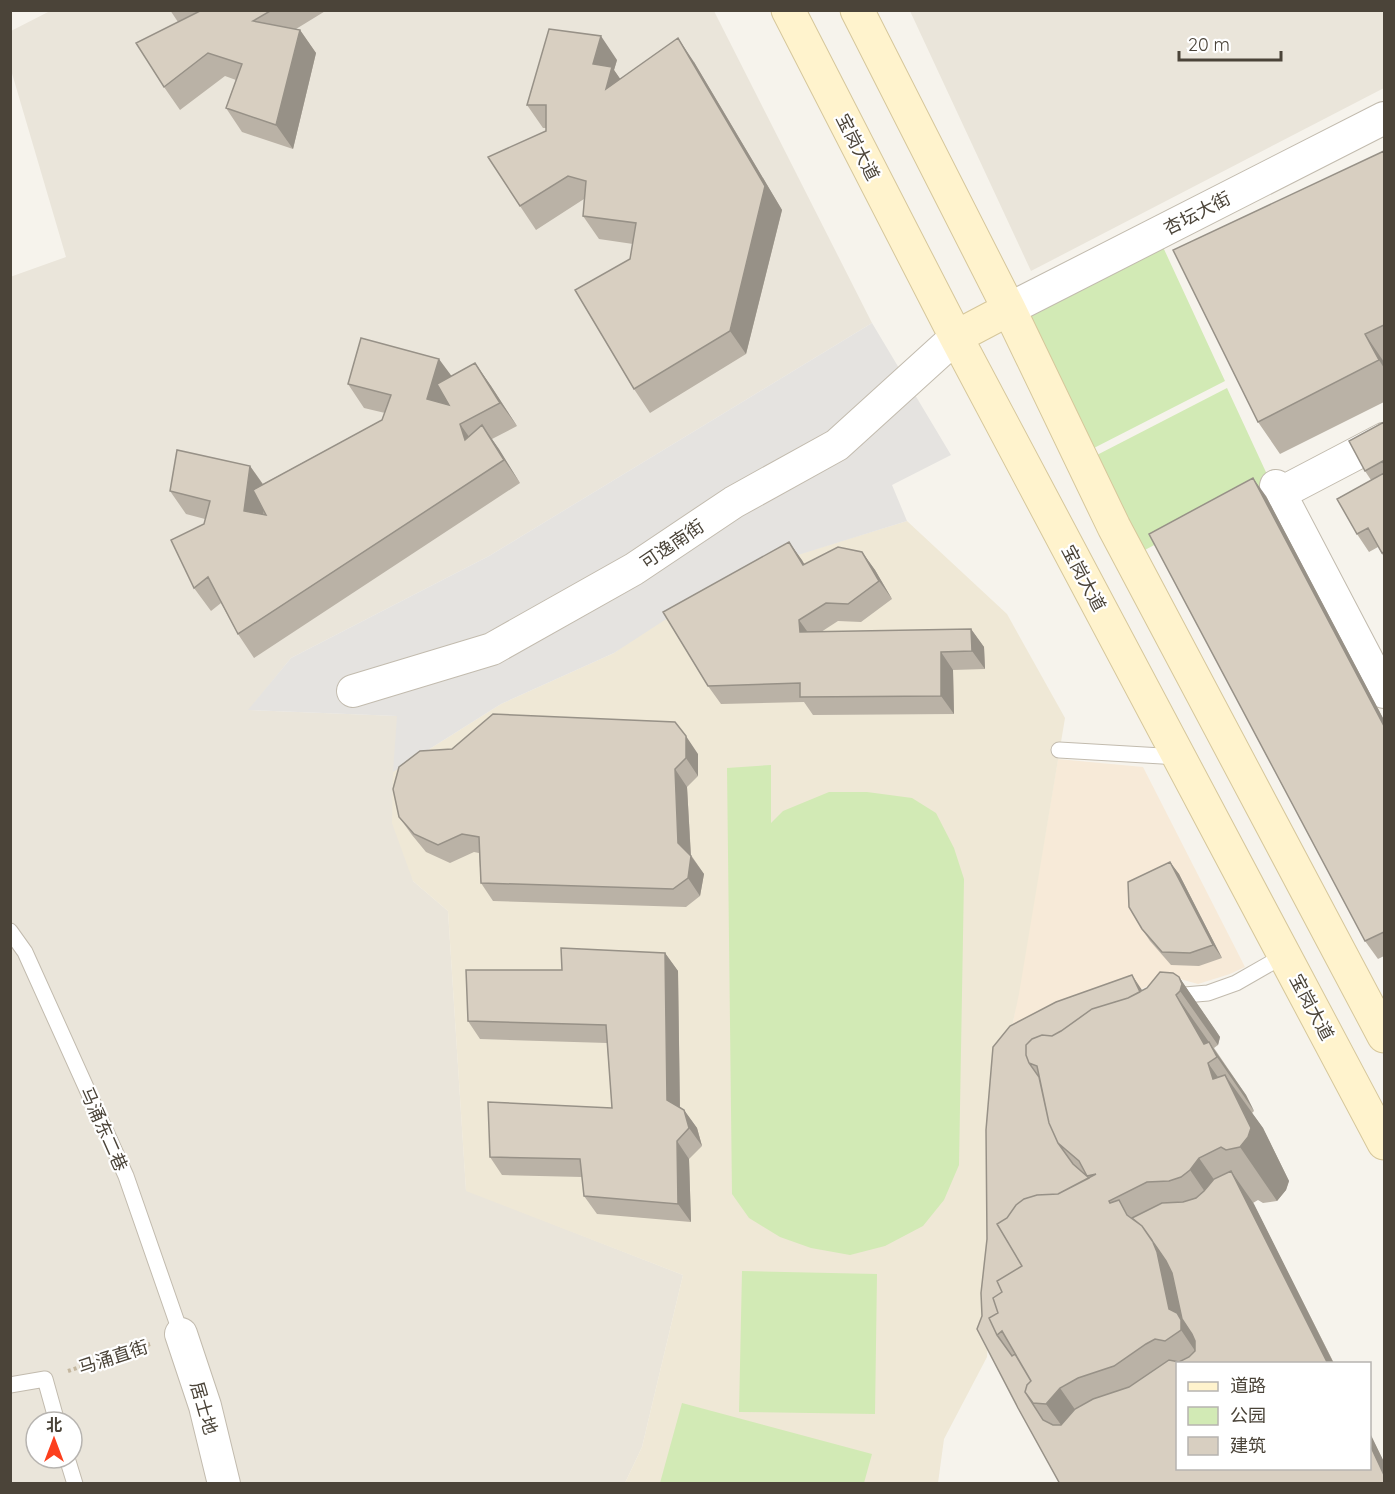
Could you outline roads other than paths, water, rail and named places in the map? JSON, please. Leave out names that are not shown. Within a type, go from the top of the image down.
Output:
[{"type":"main road","name":"宝岗大道","points":[[788,10],[956,337],[1384,1143]]},
{"type":"main road","points":[[857,10],[1009,309],[1114,527],[1384,1036]]},
{"type":"main road","points":[[956,337],[1009,309]]},
{"type":"street","name":"杏坛大街","points":[[1009,309],[1384,118]]},
{"type":"street","name":"可逸南街","points":[[353,691],[492,649],[634,569],[734,502],[837,445],[956,337]]},
{"type":"street","points":[[1384,439],[1278,490],[1384,692]]},
{"type":"street","name":"居士地","points":[[181,1334],[205,1406],[224,1484]]},
{"type":"lane","points":[[1059,750],[1179,757]]},
{"type":"lane","name":"马涌东二巷","points":[[10,931],[24,952],[126,1176],[181,1334]]},
{"type":"lane","points":[[1170,976],[1173,996],[1208,993],[1236,983],[1285,955]]},
{"type":"lane","points":[[10,1386],[45,1379],[54,1410]]}]
